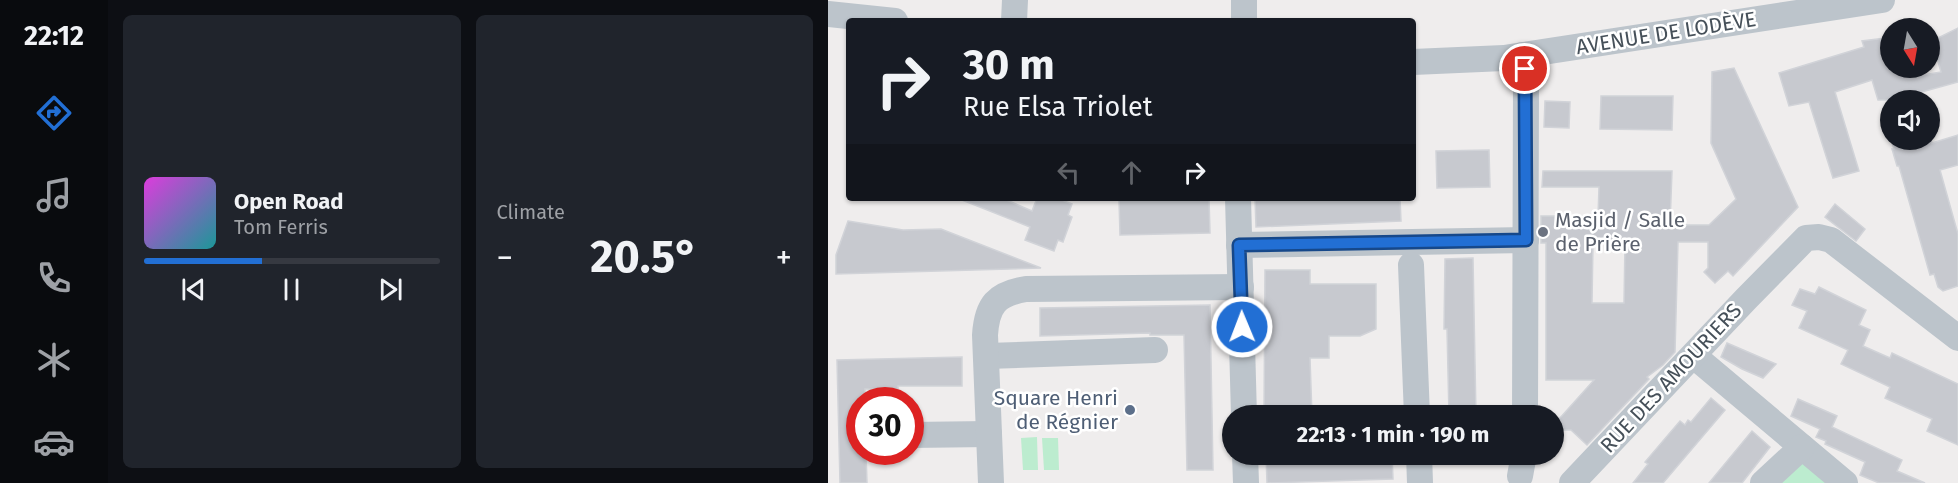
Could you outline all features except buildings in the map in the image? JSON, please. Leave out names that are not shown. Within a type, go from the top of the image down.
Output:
[{"type":"street","points":[[1014,18],[1015,0]]},
{"type":"street","points":[[1244,0],[1244,18]]},
{"type":"street","name":"AVENUE DE LODÈVE","points":[[1416,62],[1499,59],[1882,0]]},
{"type":"street","points":[[828,14],[866,18]]},
{"type":"street","points":[[1523,55],[1526,83],[1526,405]]},
{"type":"street","points":[[1238,201],[1244,405]]},
{"type":"street","name":"RUE DES AMOURIERS","points":[[1572,483],[1806,238],[1819,237],[1831,240],[1958,338]]},
{"type":"street","points":[[1239,245],[1526,240]]},
{"type":"street","points":[[1411,266],[1417,405]]},
{"type":"street","points":[[991,483],[986,317],[997,300],[1007,292],[1241,287]]},
{"type":"street","points":[[987,356],[1155,351]]},
{"type":"street","points":[[1694,356],[1845,483]]},
{"type":"street","points":[[924,435],[989,434]]},
{"type":"street","points":[[1763,483],[1802,447]]},
{"type":"street","points":[[1245,465],[1246,483]]},
{"type":"street","points":[[1419,465],[1420,483]]},
{"type":"green space","points":[[1037,437],[1038,470],[1023,470],[1021,438]]},
{"type":"green space","points":[[1042,438],[1058,438],[1059,470],[1044,470]]},
{"type":"green space","points":[[1804,457],[1835,483],[1776,483]]},
{"type":"place","name":"Masjid / Salle de Prière","points":[[1543,232]]},
{"type":"place","name":"Square Henri de Régnier","points":[[1130,410]]},
{"type":"route","points":[[1242,327],[1239,245],[1526,240],[1525,69]]}]
